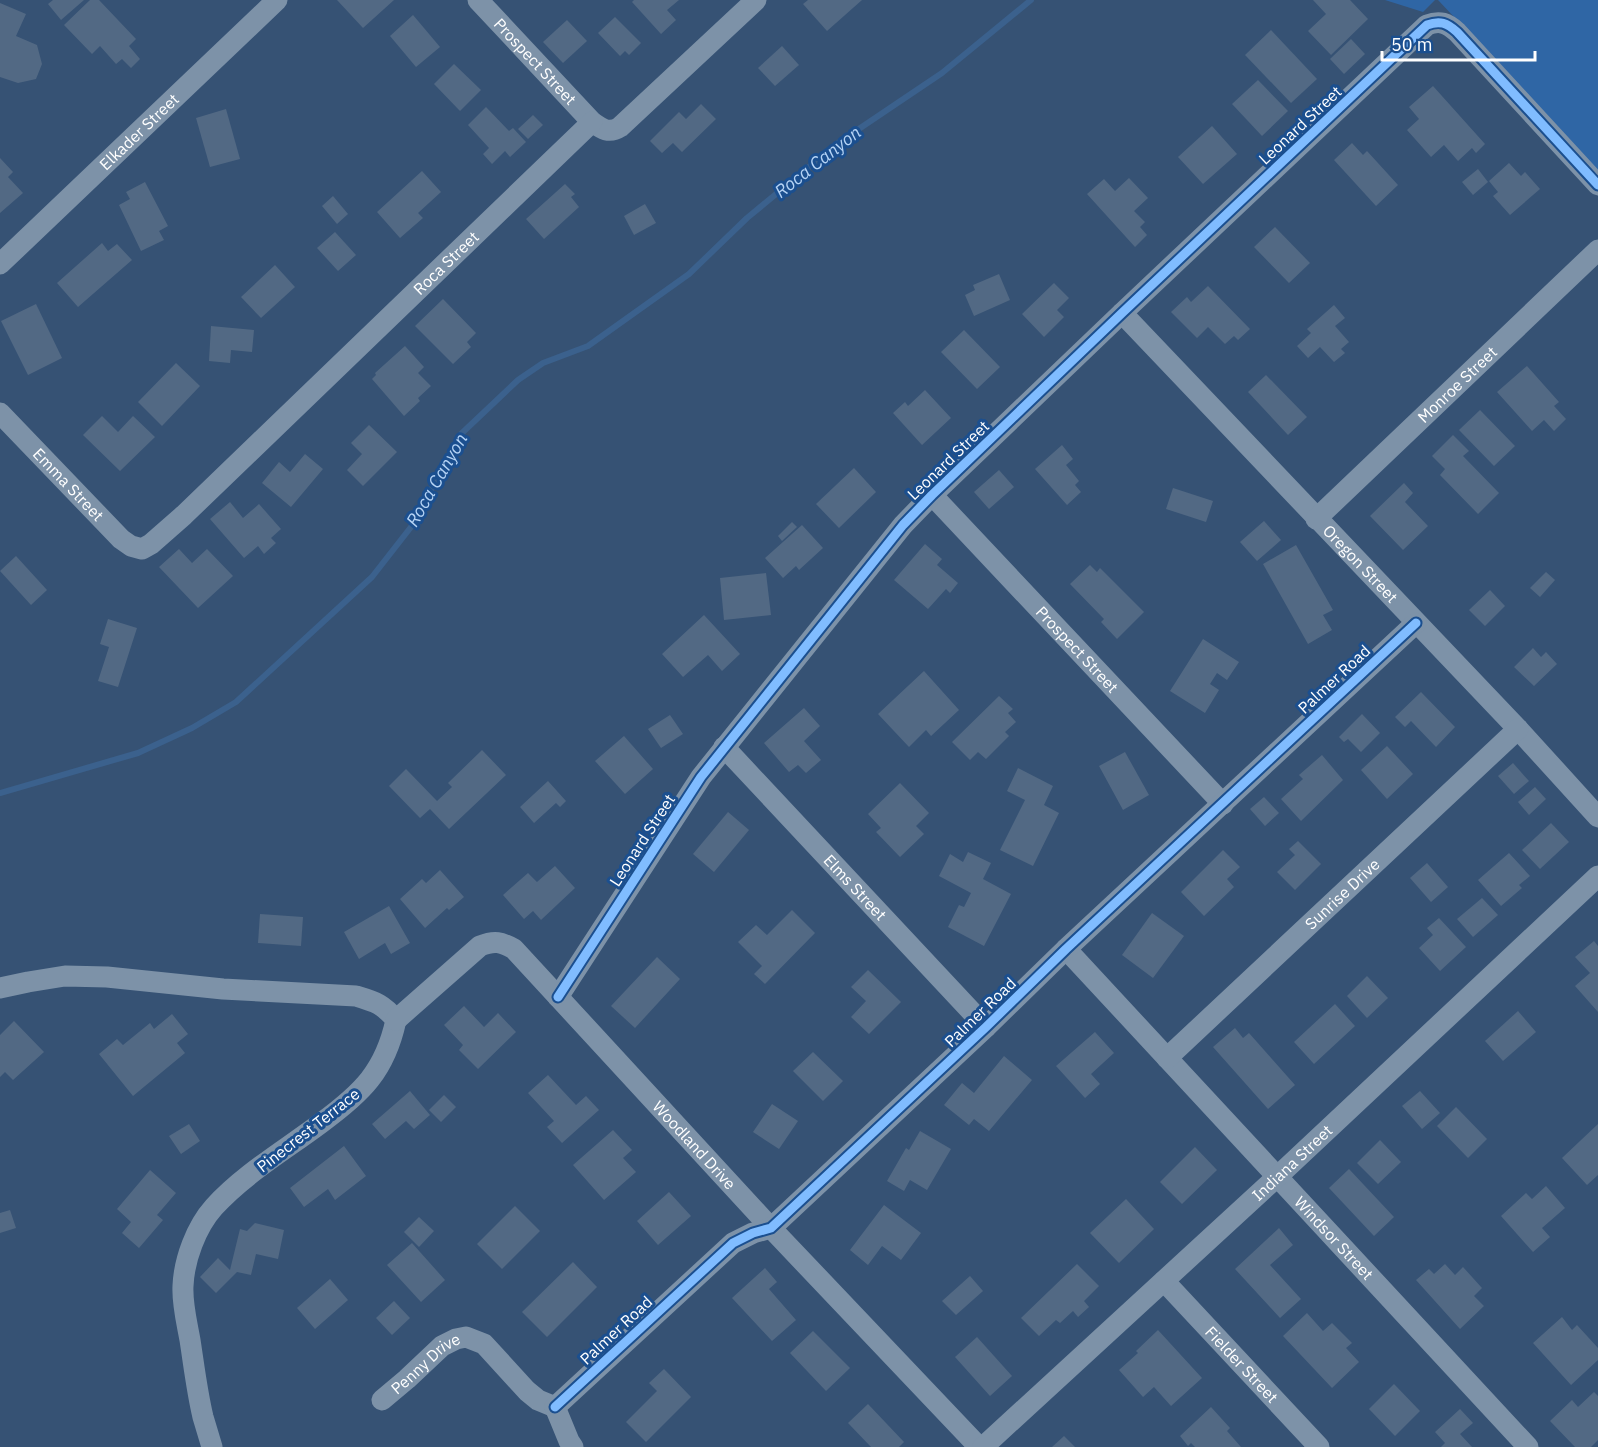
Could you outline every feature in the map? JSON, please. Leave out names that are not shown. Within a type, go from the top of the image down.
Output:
[{"type":"street","name":"Elkader Street","points":[[0,264],[278,0]]},
{"type":"street","name":"Prospect Street","points":[[478,0],[592,122]]},
{"type":"street","points":[[592,122],[606,131],[620,127],[756,0]]},
{"type":"street","name":"Leonard Street","points":[[558,997],[701,777],[903,525],[1122,313],[1427,25],[1442,22],[1457,32],[1598,185]]},
{"type":"street","name":"Roca Street","points":[[142,549],[151,544],[184,514],[592,122]]},
{"type":"street","name":"Monroe Street","points":[[1316,519],[1598,250]]},
{"type":"street","name":"Oregon Street","points":[[1122,313],[1518,729],[1598,817]]},
{"type":"street","name":"Emma Street","points":[[0,413],[121,539],[131,546],[142,549]]},
{"type":"street","name":"Prospect Street","points":[[932,495],[1223,804]]},
{"type":"street","name":"Palmer Road","points":[[555,1407],[733,1243],[753,1233],[771,1228],[1416,623]]},
{"type":"street","name":"Sunrise Drive","points":[[1167,1058],[1518,729]]},
{"type":"street","name":"Elms Street","points":[[724,747],[986,1027]]},
{"type":"street","name":"Indiana Street","points":[[981,1447],[1278,1176],[1598,876]]},
{"type":"street","name":"Woodland Drive","points":[[396,1020],[480,946],[490,942],[503,943],[514,949],[771,1228],[981,1447]]},
{"type":"street","name":"Windsor Street","points":[[1066,949],[1528,1447]]},
{"type":"street","points":[[0,988],[65,976],[223,989],[356,996],[386,1008],[396,1020]]},
{"type":"street","name":"Pinecrest Terrace","points":[[212,1447],[203,1416],[185,1313],[183,1287],[186,1265],[200,1228],[213,1209],[237,1185],[339,1110],[368,1082],[381,1063],[393,1035],[396,1020]]},
{"type":"street","name":"Fielder Street","points":[[1164,1281],[1319,1447]]},
{"type":"street","name":"Penny Drive","points":[[382,1400],[442,1346],[466,1337],[484,1344],[527,1391],[538,1400],[555,1407]]},
{"type":"street","points":[[555,1407],[573,1447]]},
{"type":"shaded area","points":[[1385,0],[1435,0],[1423,12]]},
{"type":"shaded area","points":[[1438,0],[1598,0],[1598,172],[1454,17]]},
{"type":"building","points":[[53,0],[84,0],[61,20],[48,4]]},
{"type":"building","points":[[90,0],[99,0],[136,39],[129,46],[140,59],[131,68],[122,59],[116,64],[100,46],[92,54],[64,25]]},
{"type":"building","points":[[337,0],[394,0],[363,28]]},
{"type":"building","points":[[634,0],[679,0],[667,10],[676,20],[661,34],[632,2]]},
{"type":"building","points":[[808,0],[862,0],[827,31],[803,4]]},
{"type":"building","points":[[1313,0],[1350,0],[1368,19],[1331,55],[1308,31],[1326,14]]},
{"type":"building","points":[[0,3],[26,14],[16,36],[37,45],[42,64],[36,79],[18,83],[0,77]]},
{"type":"building","points":[[413,15],[440,47],[416,67],[390,36]]},
{"type":"building","points":[[615,17],[641,43],[629,55],[625,51],[620,56],[598,33]]},
{"type":"building","points":[[567,20],[587,41],[563,63],[543,42]]},
{"type":"building","points":[[1271,30],[1317,79],[1291,103],[1245,55]]},
{"type":"building","points":[[1351,39],[1365,54],[1344,74],[1330,59]]},
{"type":"building","points":[[782,46],[799,65],[775,86],[758,68]]},
{"type":"building","points":[[454,64],[481,90],[460,111],[434,84]]},
{"type":"building","points":[[1258,80],[1288,111],[1262,136],[1232,104]]},
{"type":"building","points":[[1433,86],[1485,144],[1476,153],[1472,148],[1458,161],[1444,145],[1431,157],[1407,130],[1419,119],[1409,107]]},
{"type":"building","points":[[701,104],[716,119],[682,152],[673,143],[662,153],[650,141],[679,112],[686,119]]},
{"type":"building","points":[[486,107],[509,131],[513,128],[526,142],[510,157],[505,151],[492,164],[483,154],[489,148],[468,125]]},
{"type":"building","points":[[226,109],[240,159],[210,167],[196,118]]},
{"type":"building","points":[[533,115],[543,125],[528,139],[518,129]]},
{"type":"building","points":[[1212,126],[1237,154],[1203,184],[1178,157]]},
{"type":"building","points":[[1352,143],[1363,155],[1367,151],[1398,185],[1376,206],[1334,160]]},
{"type":"building","points":[[0,158],[13,172],[8,177],[23,193],[0,213]]},
{"type":"building","points":[[1509,163],[1521,176],[1525,172],[1540,189],[1510,215],[1493,196],[1498,192],[1489,181]]},
{"type":"building","points":[[1478,169],[1488,182],[1473,195],[1462,182]]},
{"type":"building","points":[[422,171],[441,192],[418,213],[423,218],[400,238],[377,212]]},
{"type":"building","points":[[1129,178],[1148,198],[1134,211],[1145,222],[1140,227],[1147,235],[1135,247],[1087,194],[1104,179],[1115,191]]},
{"type":"building","points":[[145,182],[168,226],[159,231],[164,240],[141,251],[119,205],[130,199],[126,192]]},
{"type":"building","points":[[565,184],[575,194],[571,197],[579,207],[544,239],[526,219]]},
{"type":"building","points":[[333,196],[348,214],[337,224],[322,206]]},
{"type":"building","points":[[645,204],[656,223],[634,235],[624,216]]},
{"type":"building","points":[[1275,227],[1310,263],[1289,283],[1254,247]]},
{"type":"building","points":[[335,232],[356,255],[338,271],[317,248]]},
{"type":"building","points":[[102,243],[108,251],[117,244],[132,260],[78,307],[57,283]]},
{"type":"building","points":[[275,265],[295,287],[261,318],[241,297]]},
{"type":"building","points":[[999,274],[1010,300],[974,316],[965,295],[975,290],[973,285]]},
{"type":"building","points":[[1054,283],[1069,298],[1057,310],[1064,317],[1044,337],[1022,314]]},
{"type":"building","points":[[1208,286],[1250,329],[1238,340],[1234,336],[1225,344],[1208,327],[1197,338],[1171,312],[1187,297],[1191,302]]},
{"type":"building","points":[[443,299],[476,333],[467,342],[471,347],[453,364],[415,326]]},
{"type":"building","points":[[36,304],[62,358],[28,375],[1,321]]},
{"type":"building","points":[[1334,305],[1345,318],[1335,326],[1349,342],[1341,349],[1345,353],[1334,362],[1320,347],[1308,358],[1297,346],[1311,333],[1307,329]]},
{"type":"building","points":[[211,326],[254,330],[252,352],[231,350],[230,363],[209,361]]},
{"type":"building","points":[[964,330],[1000,367],[977,389],[941,352]]},
{"type":"building","points":[[405,346],[424,367],[418,373],[431,386],[418,398],[420,401],[404,416],[372,379],[375,373]]},
{"type":"building","points":[[176,363],[200,386],[162,426],[138,402]]},
{"type":"building","points":[[1527,366],[1559,402],[1554,406],[1566,419],[1554,431],[1544,420],[1532,431],[1497,392]]},
{"type":"building","points":[[1266,375],[1307,417],[1288,435],[1248,392]]},
{"type":"building","points":[[925,390],[951,418],[922,445],[893,413],[905,402],[908,406]]},
{"type":"building","points":[[1480,410],[1515,446],[1494,466],[1459,430]]},
{"type":"building","points":[[102,416],[118,432],[133,416],[155,437],[120,471],[83,435]]},
{"type":"building","points":[[369,425],[397,452],[363,486],[347,470],[362,454],[351,443]]},
{"type":"building","points":[[1453,435],[1469,451],[1463,456],[1499,493],[1478,514],[1440,475],[1445,469],[1432,456]]},
{"type":"building","points":[[1062,445],[1073,459],[1066,465],[1079,481],[1075,485],[1081,492],[1067,505],[1035,469]]},
{"type":"building","points":[[305,454],[323,469],[291,507],[262,483],[279,462],[290,472]]},
{"type":"building","points":[[854,468],[876,492],[839,528],[816,504]]},
{"type":"building","points":[[999,470],[1014,487],[989,509],[974,492]]},
{"type":"building","points":[[1404,483],[1413,493],[1405,502],[1428,526],[1403,550],[1370,516]]},
{"type":"building","points":[[1173,488],[1213,501],[1206,522],[1166,509]]},
{"type":"building","points":[[230,502],[243,518],[259,504],[281,529],[271,538],[276,543],[264,554],[258,546],[244,558],[210,519]]},
{"type":"building","points":[[1264,521],[1281,540],[1257,561],[1240,542]]},
{"type":"building","points":[[792,522],[797,527],[782,541],[778,536]]},
{"type":"building","points":[[802,525],[823,548],[799,570],[796,566],[783,578],[765,558]]},
{"type":"building","points":[[925,544],[942,559],[937,565],[958,583],[950,593],[946,589],[928,609],[894,580]]},
{"type":"building","points":[[1296,545],[1333,610],[1323,615],[1332,630],[1308,644],[1263,564]]},
{"type":"building","points":[[179,549],[192,563],[207,549],[233,576],[198,608],[159,567]]},
{"type":"building","points":[[16,556],[47,590],[31,605],[0,571]]},
{"type":"building","points":[[1090,565],[1097,572],[1100,568],[1144,612],[1117,639],[1101,622],[1104,619],[1070,584]]},
{"type":"building","points":[[1546,572],[1555,580],[1540,597],[1530,588]]},
{"type":"building","points":[[766,573],[771,615],[724,620],[720,578]]},
{"type":"building","points":[[1490,590],[1505,606],[1485,626],[1469,610]]},
{"type":"building","points":[[704,615],[740,654],[722,671],[708,655],[683,677],[662,654]]},
{"type":"building","points":[[108,619],[137,628],[118,687],[98,681],[109,647],[100,644]]},
{"type":"building","points":[[1203,639],[1239,662],[1227,680],[1217,673],[1210,684],[1219,690],[1205,713],[1170,691]]},
{"type":"building","points":[[1533,648],[1541,657],[1546,652],[1557,664],[1534,686],[1514,667]]},
{"type":"building","points":[[924,671],[959,710],[931,736],[926,730],[909,747],[878,714]]},
{"type":"building","points":[[1421,692],[1455,727],[1436,747],[1411,721],[1405,727],[1395,717]]},
{"type":"building","points":[[999,696],[1013,709],[1008,713],[1016,722],[1005,732],[1009,736],[986,759],[978,752],[970,760],[952,742]]},
{"type":"building","points":[[804,708],[820,726],[804,741],[821,760],[806,773],[798,765],[789,772],[764,743]]},
{"type":"building","points":[[1362,714],[1380,733],[1361,752],[1348,739],[1344,742],[1339,737]]},
{"type":"building","points":[[670,715],[683,734],[661,748],[648,729]]},
{"type":"building","points":[[624,736],[653,769],[625,794],[595,761]]},
{"type":"building","points":[[1387,746],[1413,774],[1387,799],[1361,770]]},
{"type":"building","points":[[482,750],[506,775],[449,829],[430,809],[420,818],[389,786],[406,769],[437,801],[452,787],[448,783]]},
{"type":"building","points":[[1125,752],[1149,795],[1123,810],[1099,766]]},
{"type":"building","points":[[1322,755],[1343,780],[1301,821],[1281,799],[1303,779],[1299,775]]},
{"type":"building","points":[[1513,763],[1529,781],[1514,794],[1498,776]]},
{"type":"building","points":[[1018,768],[1053,786],[1044,805],[1059,813],[1033,866],[1000,850],[1025,800],[1007,791]]},
{"type":"building","points":[[548,781],[566,801],[560,807],[556,803],[534,823],[520,807]]},
{"type":"building","points":[[900,783],[929,813],[916,826],[924,834],[900,857],[876,832],[881,828],[868,814]]},
{"type":"building","points":[[1535,787],[1546,799],[1529,815],[1518,802]]},
{"type":"building","points":[[1264,797],[1279,813],[1265,826],[1250,809]]},
{"type":"building","points":[[728,812],[749,830],[714,872],[693,854]]},
{"type":"building","points":[[1551,823],[1569,842],[1540,869],[1522,850]]},
{"type":"building","points":[[1298,841],[1321,864],[1295,890],[1277,872],[1295,855],[1289,849]]},
{"type":"building","points":[[1223,850],[1240,867],[1227,879],[1234,887],[1204,916],[1181,892]]},
{"type":"building","points":[[968,852],[991,863],[983,879],[1011,894],[984,946],[948,927],[959,905],[964,907],[971,893],[939,876],[950,854],[963,862]]},
{"type":"building","points":[[1509,853],[1530,876],[1519,885],[1522,888],[1501,906],[1478,880]]},
{"type":"building","points":[[1427,863],[1448,887],[1431,902],[1410,878]]},
{"type":"building","points":[[555,866],[575,888],[541,920],[533,911],[524,919],[503,895],[528,873],[537,882]]},
{"type":"building","points":[[440,870],[464,897],[449,910],[447,908],[425,928],[400,899],[422,879],[426,883]]},
{"type":"building","points":[[1482,898],[1498,915],[1473,937],[1457,919]]},
{"type":"building","points":[[389,906],[410,943],[391,954],[385,943],[359,959],[344,932]]},
{"type":"building","points":[[792,910],[815,933],[765,984],[754,974],[762,966],[738,942],[756,925],[767,935]]},
{"type":"building","points":[[1152,913],[1184,936],[1153,978],[1122,955]]},
{"type":"building","points":[[260,914],[303,917],[301,946],[258,943]]},
{"type":"building","points":[[1439,918],[1466,947],[1440,971],[1419,948],[1433,935],[1427,928]]},
{"type":"building","points":[[1594,941],[1598,946],[1598,1012],[1575,986],[1590,973],[1575,957]]},
{"type":"building","points":[[657,957],[680,979],[635,1028],[611,1006]]},
{"type":"building","points":[[868,970],[901,1002],[869,1034],[851,1017],[866,1001],[851,987]]},
{"type":"building","points":[[1367,976],[1388,998],[1367,1018],[1347,996]]},
{"type":"building","points":[[1335,1004],[1355,1026],[1314,1064],[1294,1042]]},
{"type":"building","points":[[464,1006],[484,1027],[498,1013],[516,1032],[478,1069],[459,1050],[463,1045],[444,1025]]},
{"type":"building","points":[[1518,1011],[1536,1032],[1503,1061],[1485,1041]]},
{"type":"building","points":[[172,1014],[188,1034],[177,1043],[185,1053],[133,1096],[99,1054],[117,1039],[123,1045],[150,1023],[154,1029]]},
{"type":"building","points":[[14,1021],[44,1052],[13,1080],[5,1072],[0,1077],[0,1035]]},
{"type":"building","points":[[1235,1028],[1243,1038],[1249,1033],[1295,1085],[1268,1109],[1213,1047]]},
{"type":"building","points":[[1095,1032],[1114,1053],[1091,1074],[1100,1084],[1085,1098],[1056,1066]]},
{"type":"building","points":[[813,1052],[843,1081],[823,1101],[793,1071]]},
{"type":"building","points":[[1004,1056],[1032,1080],[989,1131],[974,1119],[969,1125],[944,1105],[962,1083],[974,1093]]},
{"type":"building","points":[[548,1075],[576,1105],[586,1096],[599,1110],[562,1143],[547,1127],[554,1121],[528,1093]]},
{"type":"building","points":[[410,1091],[430,1115],[414,1129],[406,1121],[385,1139],[372,1124]]},
{"type":"building","points":[[1420,1091],[1440,1113],[1422,1129],[1402,1106]]},
{"type":"building","points":[[444,1095],[456,1107],[441,1122],[429,1110]]},
{"type":"building","points":[[772,1104],[798,1121],[779,1149],[753,1132]]},
{"type":"building","points":[[1456,1107],[1487,1139],[1468,1158],[1437,1126]]},
{"type":"building","points":[[189,1124],[200,1141],[181,1154],[169,1136]]},
{"type":"building","points":[[1598,1124],[1598,1175],[1587,1185],[1562,1158]]},
{"type":"building","points":[[613,1130],[632,1150],[623,1158],[636,1172],[604,1200],[573,1165]]},
{"type":"building","points":[[920,1131],[951,1149],[927,1190],[910,1180],[904,1191],[887,1181],[906,1148],[909,1150]]},
{"type":"building","points":[[1380,1140],[1401,1162],[1378,1184],[1357,1163]]},
{"type":"building","points":[[344,1146],[366,1176],[335,1200],[328,1189],[304,1207],[290,1188]]},
{"type":"building","points":[[1195,1147],[1217,1170],[1182,1204],[1160,1182]]},
{"type":"building","points":[[1349,1169],[1394,1217],[1374,1236],[1329,1188]]},
{"type":"building","points":[[150,1170],[176,1193],[157,1215],[163,1220],[139,1248],[122,1233],[131,1222],[117,1209]]},
{"type":"building","points":[[1546,1186],[1565,1208],[1542,1228],[1550,1237],[1533,1252],[1501,1216],[1526,1193],[1532,1199]]},
{"type":"building","points":[[669,1192],[691,1216],[658,1245],[637,1221]]},
{"type":"building","points":[[1126,1199],[1154,1229],[1119,1263],[1090,1233]]},
{"type":"building","points":[[884,1205],[921,1233],[901,1260],[882,1246],[868,1265],[850,1250]]},
{"type":"building","points":[[515,1206],[540,1231],[502,1269],[477,1244]]},
{"type":"building","points":[[10,1210],[16,1228],[0,1233],[0,1213]]},
{"type":"building","points":[[419,1217],[434,1231],[419,1247],[404,1232]]},
{"type":"building","points":[[255,1223],[284,1230],[278,1259],[256,1254],[251,1275],[237,1272],[216,1293],[200,1277],[218,1258],[230,1270],[240,1229],[247,1231]]},
{"type":"building","points":[[1279,1228],[1293,1245],[1270,1265],[1301,1299],[1280,1318],[1235,1269]]},
{"type":"building","points":[[412,1243],[445,1280],[421,1302],[387,1265]]},
{"type":"building","points":[[573,1262],[597,1287],[547,1337],[522,1312]]},
{"type":"building","points":[[1077,1264],[1099,1286],[1084,1301],[1089,1307],[1078,1317],[1073,1311],[1060,1323],[1056,1320],[1039,1336],[1021,1318]]},
{"type":"building","points":[[1445,1264],[1455,1275],[1463,1267],[1482,1288],[1474,1296],[1484,1306],[1460,1329],[1416,1280],[1429,1269],[1434,1274]]},
{"type":"building","points":[[765,1268],[777,1282],[769,1289],[796,1320],[772,1341],[732,1298]]},
{"type":"building","points":[[970,1276],[983,1291],[956,1315],[942,1301]]},
{"type":"building","points":[[330,1279],[348,1300],[315,1329],[297,1308]]},
{"type":"building","points":[[394,1301],[410,1318],[392,1335],[376,1318]]},
{"type":"building","points":[[1307,1313],[1323,1331],[1332,1323],[1352,1343],[1346,1348],[1359,1362],[1332,1388],[1283,1336]]},
{"type":"building","points":[[1562,1317],[1572,1330],[1577,1325],[1598,1348],[1598,1360],[1571,1385],[1533,1343]]},
{"type":"building","points":[[1158,1330],[1202,1378],[1171,1406],[1154,1387],[1143,1397],[1119,1370]]},
{"type":"building","points":[[813,1331],[850,1368],[826,1391],[790,1353]]},
{"type":"building","points":[[977,1337],[1012,1376],[990,1396],[955,1357]]},
{"type":"building","points":[[664,1369],[691,1397],[646,1442],[626,1422],[657,1391],[649,1383]]},
{"type":"building","points":[[1394,1384],[1420,1411],[1395,1436],[1369,1409]]},
{"type":"building","points":[[1594,1392],[1598,1396],[1598,1440],[1591,1447],[1575,1447],[1550,1421],[1572,1400],[1578,1407]]},
{"type":"building","points":[[868,1404],[904,1442],[899,1447],[871,1447],[848,1423]]},
{"type":"building","points":[[1211,1407],[1230,1428],[1227,1431],[1241,1447],[1195,1447],[1191,1443],[1188,1446],[1180,1436]]},
{"type":"building","points":[[1460,1409],[1473,1423],[1460,1434],[1472,1447],[1441,1447],[1445,1443],[1435,1432]]},
{"type":"building","points":[[1064,1436],[1075,1447],[1052,1447]]},
{"type":"waterway","name":"Roca Canyon","points":[[0,793],[138,753],[192,728],[236,702],[372,577],[411,527],[462,433],[518,380],[543,363],[588,346],[689,274],[747,218],[838,143],[942,73],[1031,0]]},
{"type":"cycle path","points":[[558,997],[701,777],[903,525],[1122,313],[1427,25],[1443,23],[1457,32],[1598,185]]},
{"type":"cycle path","points":[[555,1407],[733,1243],[753,1233],[771,1228],[1416,623]]}]
